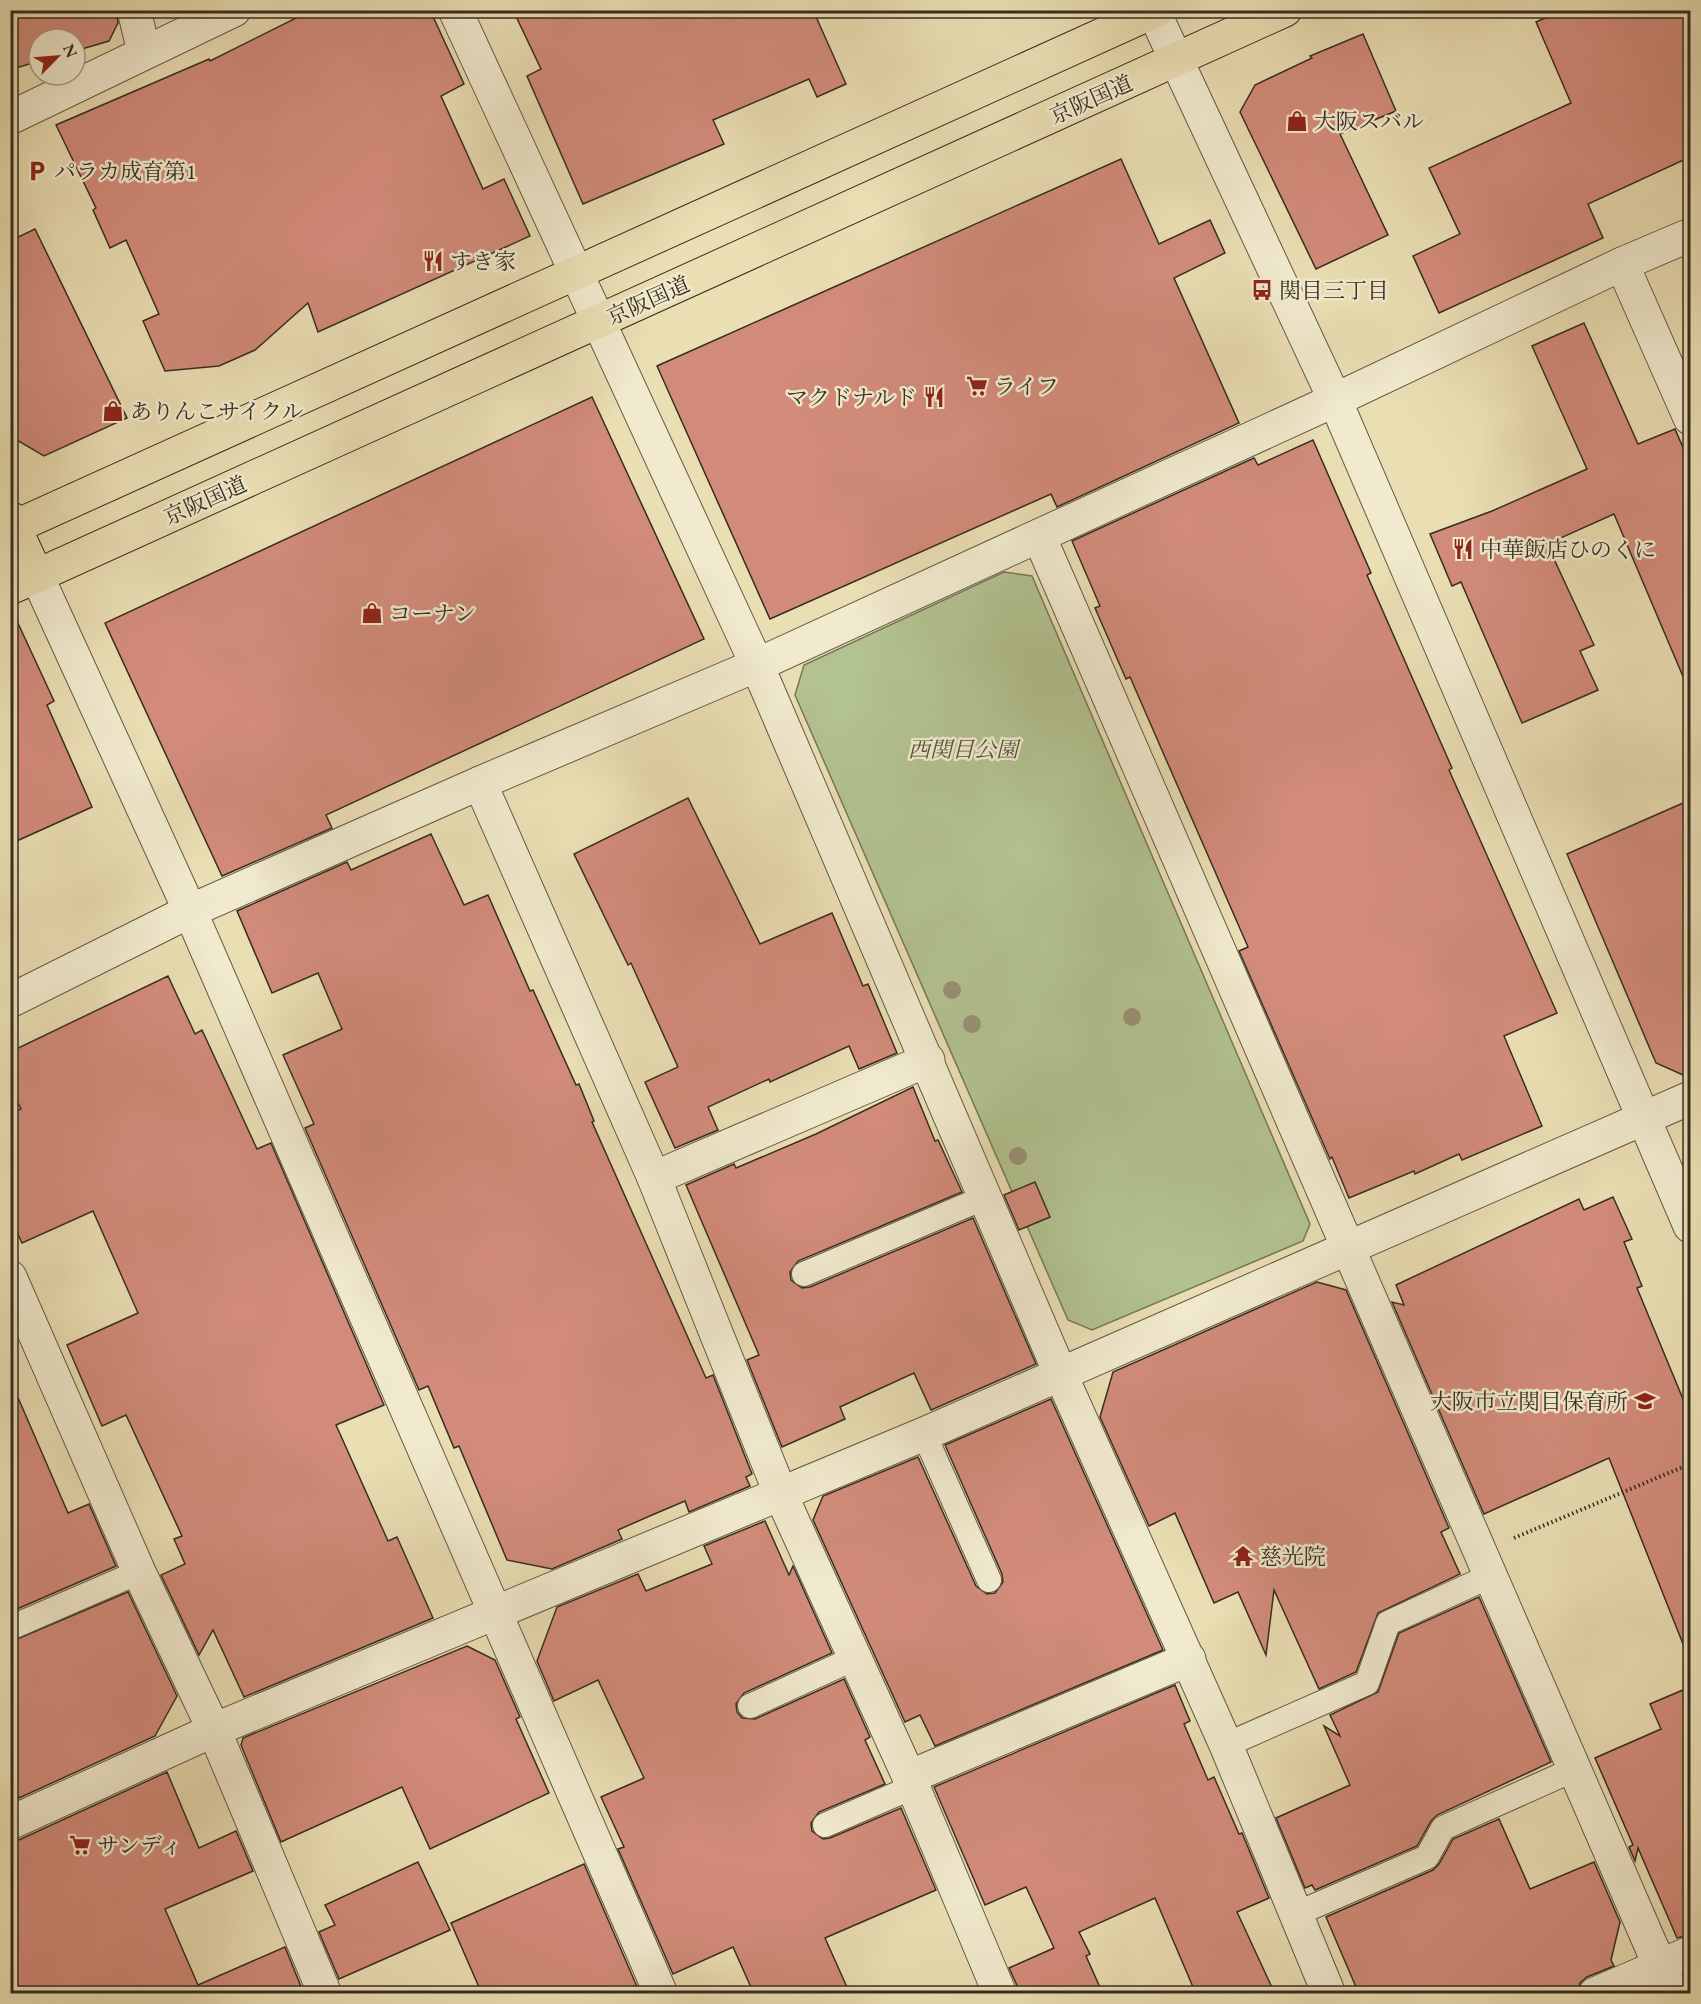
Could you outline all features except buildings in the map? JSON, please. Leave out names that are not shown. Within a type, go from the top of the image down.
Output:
[{"type":"main road","name":"京阪国道","points":[[24,582],[1285,10]]},
{"type":"main road","points":[[24,582],[12,524],[576,274],[1155,11]]},
{"type":"street","points":[[134,10],[144,52]]},
{"type":"street","points":[[10,118],[234,10]]},
{"type":"street","points":[[455,10],[758,665],[1060,1373],[1226,1744],[1329,1994]]},
{"type":"street","points":[[1155,11],[1335,400],[1646,1118],[1690,1226]]},
{"type":"street","points":[[10,1000],[190,911],[480,783],[758,665],[1335,400],[1622,264],[1690,235]]},
{"type":"street","points":[[1622,264],[1690,418]]},
{"type":"street","points":[[1039,536],[1666,1980]]},
{"type":"street","points":[[24,582],[190,911],[661,1994]]},
{"type":"street","points":[[480,783],[654,1178],[781,1495],[911,1782],[1000,1994]]},
{"type":"street","points":[[654,1178],[928,1060]]},
{"type":"street","points":[[10,1823],[214,1730],[497,1614],[924,1434],[1348,1246],[1690,1098]]},
{"type":"street","points":[[10,1277],[139,1572],[214,1730],[325,1994]]},
{"type":"street","points":[[911,1782],[1189,1659]]},
{"type":"street","points":[[1595,1994],[1666,1980],[1690,1953]]},
{"type":"lane","points":[[804,1274],[986,1197]]},
{"type":"lane","points":[[924,1434],[989,1580]]},
{"type":"lane","points":[[1226,1744],[1366,1683],[1388,1623],[1485,1564]]},
{"type":"lane","points":[[10,1628],[139,1572]]},
{"type":"lane","points":[[750,1707],[855,1658]]},
{"type":"lane","points":[[1296,1914],[1427,1857],[1443,1828],[1575,1769]]},
{"type":"lane","points":[[825,1825],[911,1782]]},
{"type":"path","points":[[1485,1564],[1690,1464]]},
{"type":"green space","name":"西関目公園","points":[[1004,572],[1032,576],[1310,1224],[1303,1241],[1092,1330],[1068,1320],[795,695],[804,665]]},
{"type":"place","name":"大阪スバル","points":[[1297,121]]},
{"type":"place","name":"パラカ成育第1","points":[[37,171]]},
{"type":"place","name":"すき家","points":[[433,261]]},
{"type":"place","name":"関目三丁目","points":[[1262,290]]},
{"type":"place","name":"ライフ","points":[[977,386]]},
{"type":"place","name":"マクドナルド","points":[[934,397]]},
{"type":"place","name":"ありんこサイクル","points":[[113,411]]},
{"type":"place","name":"中華飯店ひのくに","points":[[1463,549]]},
{"type":"place","name":"コーナン","points":[[372,613]]},
{"type":"place","name":"大阪市立関目保育所","points":[[1645,1401]]},
{"type":"place","name":"慈光院","points":[[1243,1556]]},
{"type":"place","name":"サンディ","points":[[80,1845]]}]
